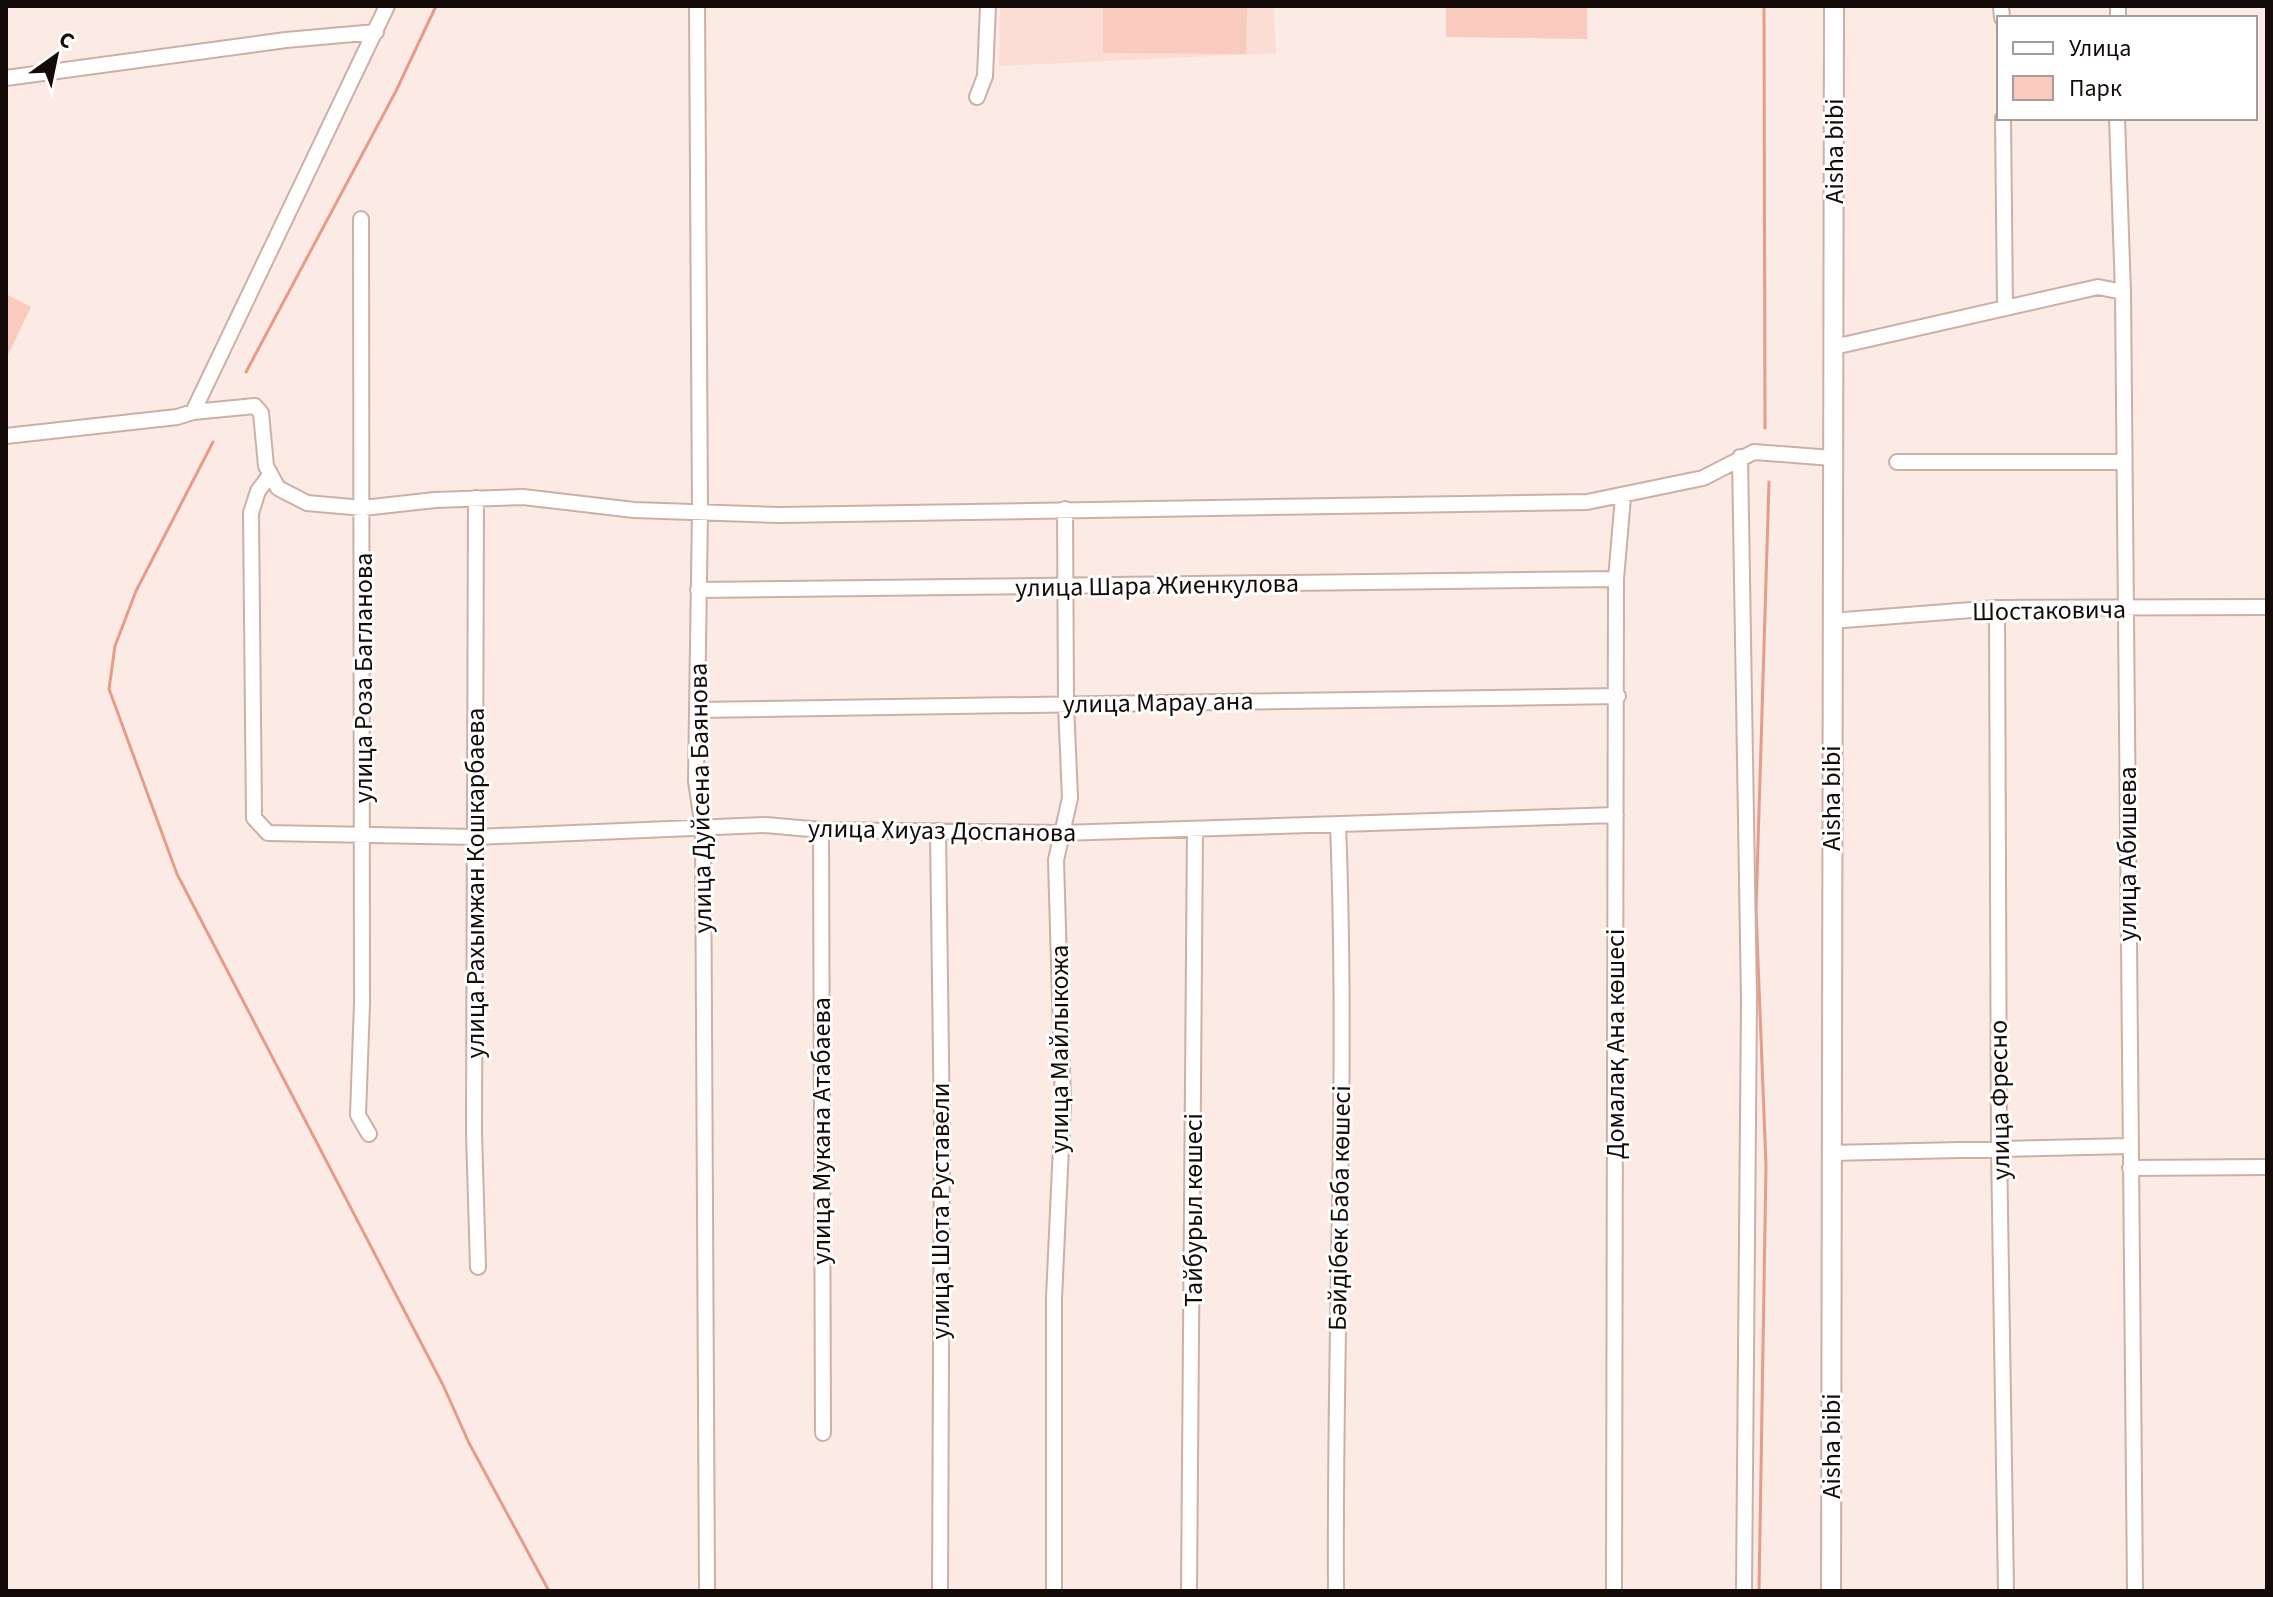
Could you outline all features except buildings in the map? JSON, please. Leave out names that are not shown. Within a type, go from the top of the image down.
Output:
[{"type":"main road","name":"Aisha bibi","points":[[1831,1591],[1834,6]]},
{"type":"street","points":[[193,412],[387,6]]},
{"type":"street","name":"улица Дуйсена Баянова","points":[[697,6],[700,511],[696,781],[703,829],[707,1591]]},
{"type":"street","points":[[977,97],[985,76],[988,6]]},
{"type":"street","points":[[6,78],[286,40],[376,32]]},
{"type":"street","points":[[2003,120],[2005,306]]},
{"type":"street","name":"улица Абишева","points":[[2117,120],[2123,292],[2135,1591]]},
{"type":"street","name":"улица Роза Багланова","points":[[361,219],[362,836],[358,1115],[369,1134]]},
{"type":"street","points":[[1834,347],[2098,287],[2123,292]]},
{"type":"street","points":[[6,436],[255,406],[261,413],[270,475],[290,497],[307,503],[363,508],[476,498],[533,498],[588,507],[780,515],[1587,502],[1703,478],[1747,455],[1799,453],[1832,458]]},
{"type":"street","points":[[1744,1591],[1749,1000],[1747,455]]},
{"type":"street","points":[[1897,462],[2124,462]]},
{"type":"street","name":"улица Хиуаз Доспанова","points":[[270,475],[258,491],[251,513],[254,818],[257,826],[268,833],[475,837],[766,825],[821,830],[1061,833],[1616,815]]},
{"type":"street","name":"Домалақ Ана көшесі","points":[[1614,1591],[1616,579],[1623,497]]},
{"type":"street","name":"улица Рахымжан Кошкарбаева","points":[[476,498],[478,1267]]},
{"type":"street","name":"улица Майлыкожа","points":[[1054,1591],[1054,1298],[1063,1103],[1056,860],[1070,798],[1065,509]]},
{"type":"street","name":"улица Шара Жиенкулова","points":[[698,590],[1067,588],[1616,579]]},
{"type":"street","name":"Шостаковича","points":[[1831,621],[1997,608],[2267,607]]},
{"type":"street","name":"улица Фресно","points":[[1997,608],[1999,1147],[2006,1591]]},
{"type":"street","name":"улица Марау ана","points":[[697,710],[1618,696]]},
{"type":"street","name":"Бәйдібек Баба көшесі","points":[[1336,1591],[1337,1319],[1344,982],[1338,825]]},
{"type":"street","name":"Тайбурыл көшесі","points":[[1189,1591],[1195,829]]},
{"type":"street","name":"улица Мукана Атабаева","points":[[821,830],[823,1433]]},
{"type":"street","name":"улица Шота Руставели","points":[[938,831],[942,1132],[940,1591]]},
{"type":"street","points":[[1830,1153],[2129,1146]]},
{"type":"street","points":[[2130,1168],[2267,1167]]},
{"type":"shaded area","points":[[1000,6],[1274,6],[1276,53],[999,66]]},
{"type":"green space","points":[[1103,6],[1247,6],[1246,54],[1103,53]]},
{"type":"green space","points":[[1446,6],[1587,6],[1587,39],[1446,37]]},
{"type":"green space","points":[[6,294],[31,307],[6,359]]},
{"type":"waterway","points":[[246,372],[396,91],[436,6]]},
{"type":"waterway","points":[[1764,6],[1765,428]]},
{"type":"waterway","points":[[213,442],[136,591],[115,646],[109,689],[177,874],[443,1385],[469,1443],[549,1591]]},
{"type":"waterway","points":[[1759,1591],[1766,1165],[1756,910],[1769,482]]}]
